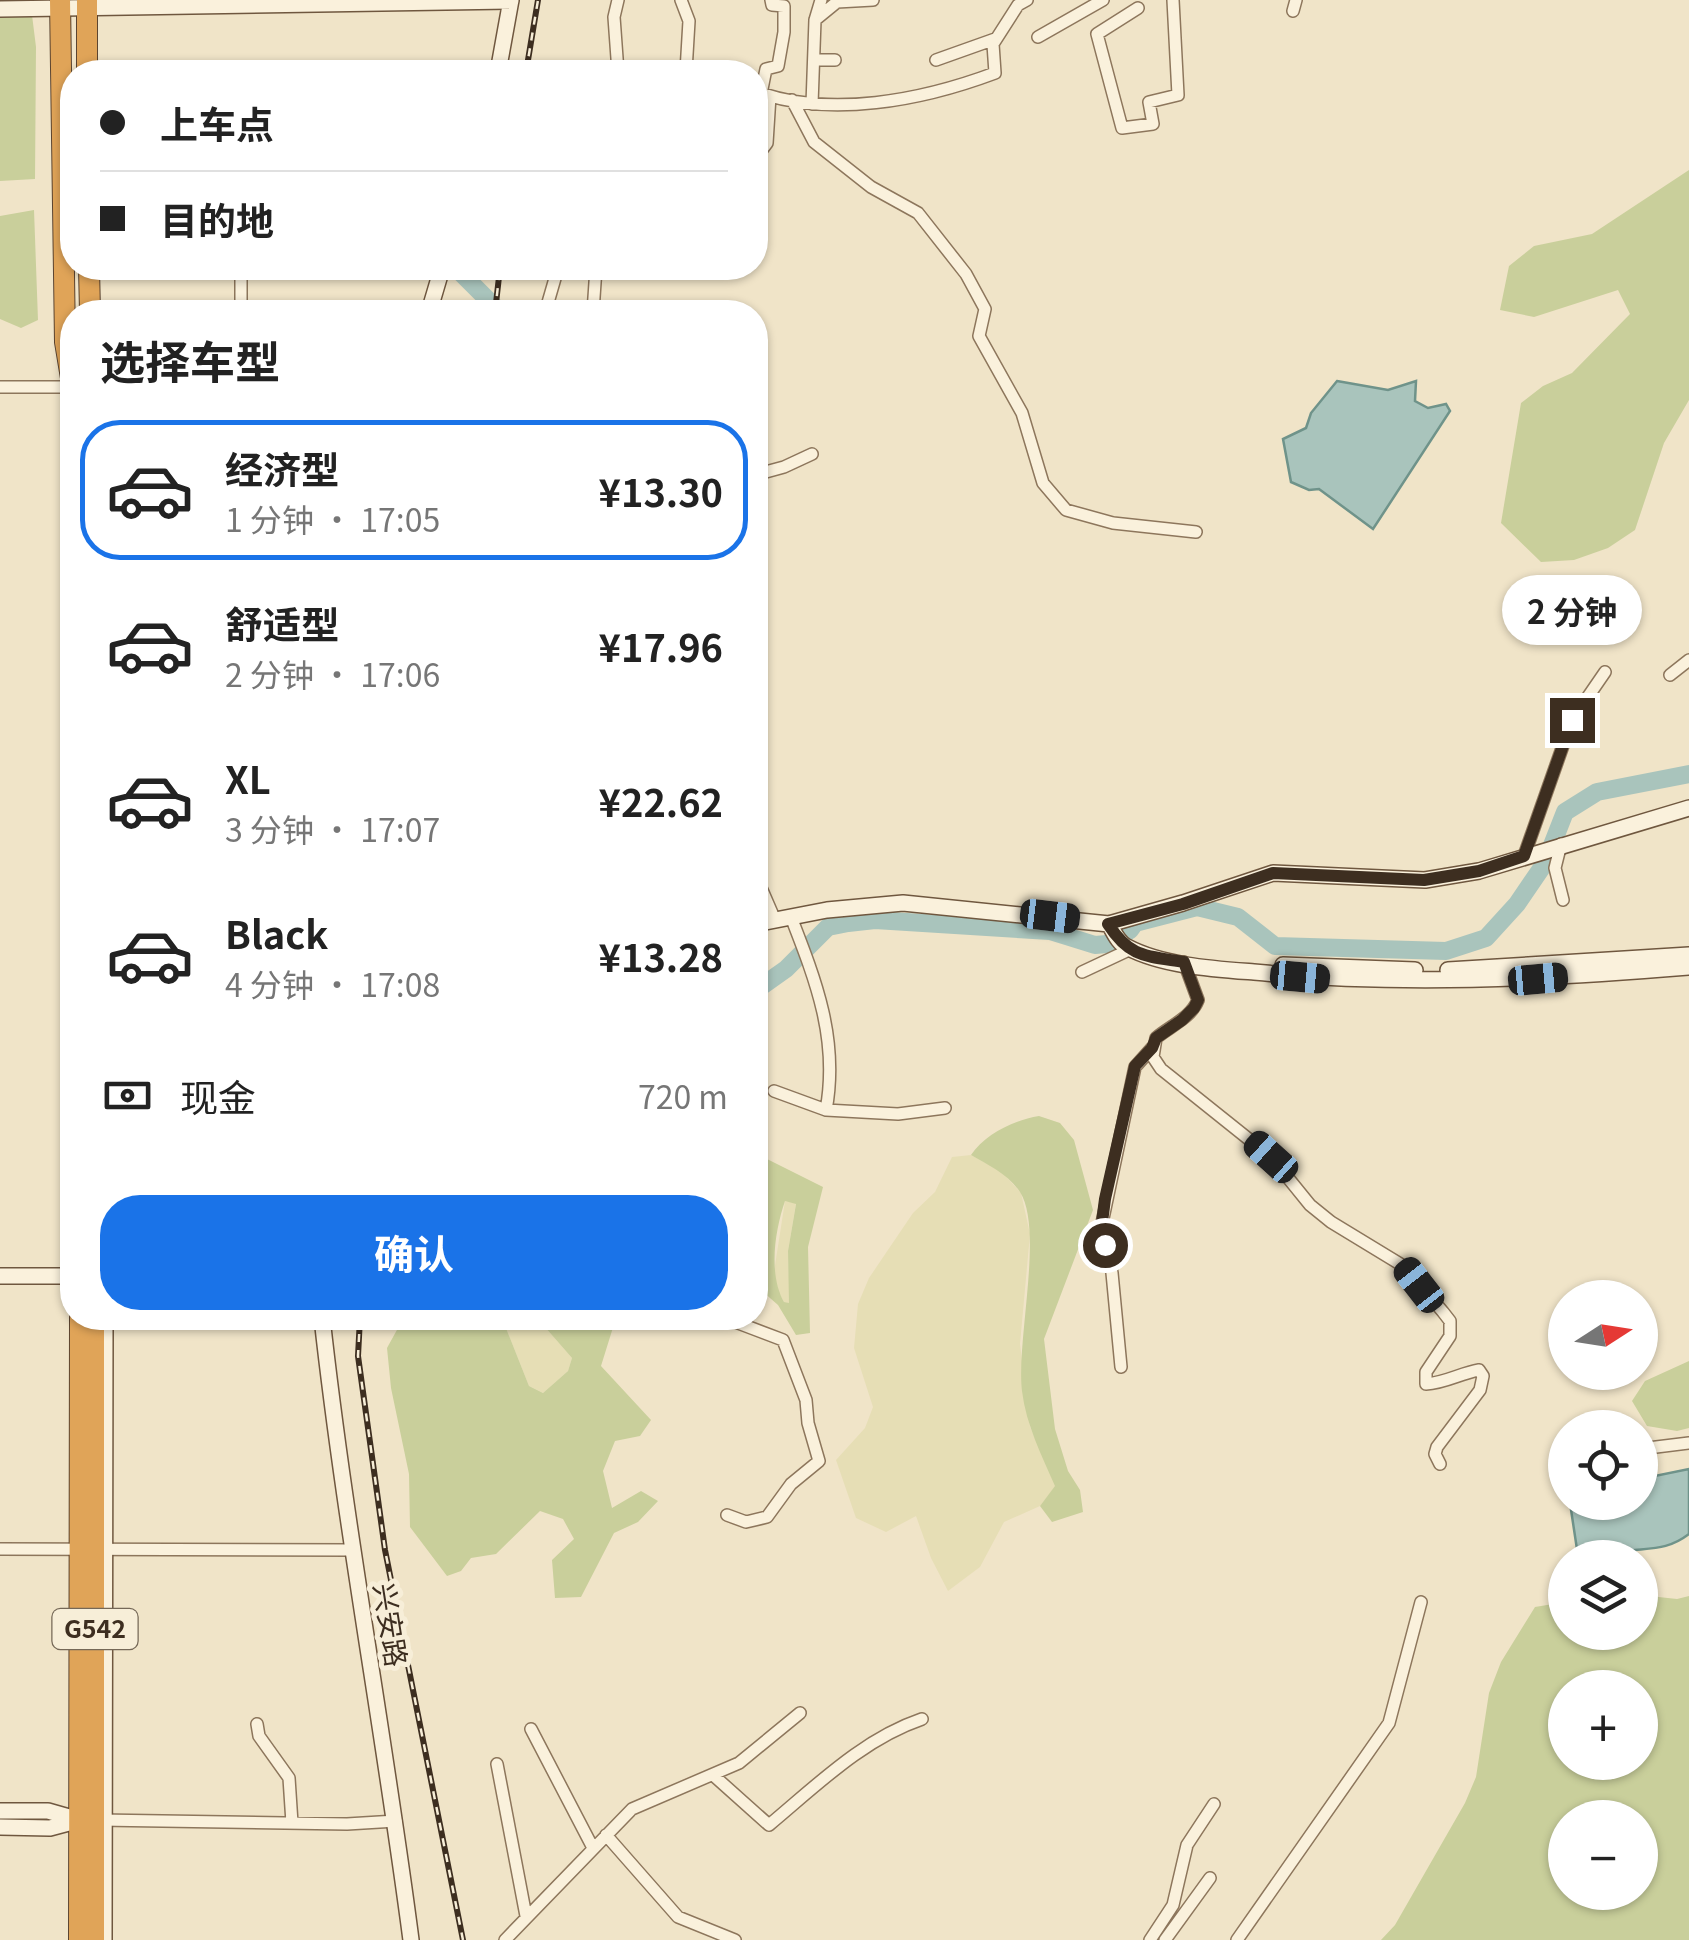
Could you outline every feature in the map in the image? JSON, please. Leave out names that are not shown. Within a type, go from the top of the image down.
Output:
[{"type":"highway","points":[[86,3],[87,60]]},
{"type":"highway","points":[[60,5],[61,60]]},
{"type":"highway","name":"G542","points":[[81,1330],[94,1549]]},
{"type":"highway","name":"G542","points":[[94,1330],[94,1940]]},
{"type":"highway","name":"G542","points":[[79,1940],[93,1820]]},
{"type":"street","points":[[617,60],[614,17],[618,0]]},
{"type":"street","points":[[681,0],[689,21],[687,60]]},
{"type":"street","points":[[768,68],[778,66],[784,32],[784,6],[772,5],[771,0]]},
{"type":"street","points":[[812,104],[815,20],[821,0]]},
{"type":"street","points":[[815,20],[837,2],[873,0]]},
{"type":"street","points":[[768,95],[848,106],[966,84],[995,72],[992,44],[1018,4],[1027,0]]},
{"type":"street","points":[[1038,36],[1103,0]]},
{"type":"street","points":[[1138,8],[1097,34],[1122,128],[1153,124],[1150,102],[1178,95],[1173,0]]},
{"type":"street","points":[[0,9],[86,3],[511,1],[500,60]]},
{"type":"street","points":[[936,60],[996,40]]},
{"type":"street","points":[[816,60],[835,60]]},
{"type":"street","points":[[792,100],[814,142],[871,187],[918,213],[966,274],[985,310],[979,336],[1022,413],[1043,483],[1066,510],[1113,524],[1196,532]]},
{"type":"street","points":[[0,387],[60,386]]},
{"type":"street","points":[[768,472],[812,454]]},
{"type":"street","points":[[1670,674],[1689,660]]},
{"type":"street","points":[[1524,856],[1572,720],[1604,672]]},
{"type":"street","points":[[1082,972],[1119,938],[1183,904],[1273,873],[1424,880],[1479,871],[1689,808]]},
{"type":"street","points":[[1554,846],[1563,900]]},
{"type":"street","points":[[768,894],[800,942],[827,1018],[831,1083],[826,1110]]},
{"type":"street","points":[[768,921],[903,903],[981,908],[1119,938],[1150,956],[1334,980],[1538,979],[1689,966]]},
{"type":"street","points":[[1204,966],[1230,962],[1428,971],[1689,955]]},
{"type":"street","points":[[1121,1367],[1112,1273],[1102,1222],[1135,1066],[1156,1038],[1182,1020],[1198,1000],[1184,962]]},
{"type":"street","points":[[1152,1048],[1161,1069],[1260,1146],[1320,1214],[1404,1266],[1450,1321],[1450,1336],[1426,1372],[1426,1384],[1479,1370],[1483,1384],[1437,1446],[1435,1454],[1440,1464]]},
{"type":"street","points":[[774,1091],[826,1110],[898,1114],[945,1108]]},
{"type":"street","points":[[0,1276],[60,1276]]},
{"type":"street","points":[[94,1549],[104,1330]]},
{"type":"street","name":"兴安路","points":[[324,1330],[352,1550],[411,1940]]},
{"type":"street","points":[[727,1515],[746,1522],[767,1517],[791,1484],[818,1461],[806,1400],[782,1340],[756,1330]]},
{"type":"street","points":[[1658,1446],[1689,1442]]},
{"type":"street","points":[[0,1549],[352,1550]]},
{"type":"street","points":[[1237,1940],[1390,1722],[1420,1602]]},
{"type":"street","points":[[505,1940],[632,1810],[739,1764],[800,1712]]},
{"type":"street","points":[[713,1776],[769,1824],[860,1750],[893,1729],[922,1719]]},
{"type":"street","points":[[257,1724],[259,1736],[289,1778],[292,1823]]},
{"type":"street","points":[[531,1729],[593,1848]]},
{"type":"street","points":[[497,1764],[526,1916]]},
{"type":"street","points":[[1150,1940],[1173,1905],[1187,1846],[1214,1804]]},
{"type":"street","points":[[0,1811],[48,1811],[93,1820],[396,1821]]},
{"type":"street","points":[[0,1828],[50,1828],[93,1820]]},
{"type":"street","points":[[93,1820],[104,1940]]},
{"type":"street","points":[[606,1836],[678,1917],[734,1940]]},
{"type":"street","points":[[1165,1940],[1210,1878]]},
{"type":"shaded area","points":[[971,1155],[1001,1171],[1021,1193],[1030,1234],[1020,1344],[1030,1427],[1056,1486],[1040,1506],[1004,1522],[980,1567],[948,1591],[916,1516],[886,1532],[856,1518],[836,1460],[865,1428],[873,1407],[854,1348],[858,1304],[869,1278],[913,1213],[935,1192],[952,1157]]},
{"type":"shaded area","points":[[785,1201],[796,1203],[788,1251],[790,1304],[784,1302],[778,1291],[774,1272]]},
{"type":"shaded area","points":[[507,1330],[548,1330],[572,1358],[568,1371],[543,1393],[529,1386]]},
{"type":"green space","points":[[0,15],[32,15],[36,47],[35,179],[0,181]]},
{"type":"green space","points":[[1689,170],[1689,400],[1664,443],[1635,530],[1608,548],[1574,560],[1541,562],[1501,523],[1521,403],[1543,386],[1572,373],[1630,314],[1618,290],[1534,317],[1500,310],[1509,266],[1534,246],[1592,234]]},
{"type":"green space","points":[[34,210],[38,320],[21,328],[0,319],[0,216]]},
{"type":"green space","points":[[1039,1116],[1060,1123],[1074,1140],[1093,1210],[1044,1339],[1055,1429],[1068,1471],[1080,1490],[1083,1512],[1052,1522],[1040,1506],[1055,1486],[1031,1428],[1022,1391],[1030,1258],[1027,1209],[1010,1180],[971,1155],[1001,1129]]},
{"type":"green space","points":[[768,1160],[823,1187],[808,1247],[810,1333],[796,1335],[778,1305],[768,1296]],"holes":[[[785,1201],[796,1204],[788,1251],[789,1303],[784,1302],[776,1278],[778,1225]]]},
{"type":"green space","points":[[397,1330],[507,1330],[529,1386],[543,1393],[568,1371],[572,1358],[548,1330],[612,1330],[601,1366],[651,1420],[640,1436],[615,1441],[603,1471],[612,1508],[641,1491],[658,1501],[638,1522],[614,1533],[581,1597],[555,1598],[552,1560],[574,1539],[563,1519],[540,1511],[496,1554],[471,1558],[461,1571],[447,1576],[410,1527],[409,1474],[387,1348]]},
{"type":"green space","points":[[1689,1361],[1689,1428],[1677,1431],[1658,1428],[1658,1410],[1637,1410],[1632,1401],[1639,1390],[1658,1390],[1658,1375]]},
{"type":"green space","points":[[1689,1596],[1689,1940],[1381,1940],[1395,1925],[1465,1803],[1476,1777],[1489,1693],[1501,1662],[1535,1607],[1548,1605],[1548,1650],[1658,1650],[1658,1597]]},
{"type":"water","points":[[1337,381],[1388,390],[1416,381],[1415,401],[1428,408],[1446,404],[1450,411],[1373,529],[1319,489],[1309,490],[1291,482],[1283,439],[1306,428],[1311,413]]},
{"type":"water","points":[[1689,1469],[1689,1534],[1658,1547],[1658,1540],[1576,1540],[1573,1520],[1658,1520],[1658,1475]]},
{"type":"waterway","points":[[468,280],[488,300]]},
{"type":"waterway","points":[[768,982],[828,927],[875,920],[1050,931],[1095,945],[1107,944],[1135,923],[1197,907],[1238,917],[1275,946],[1446,951],[1486,938],[1517,904],[1545,863],[1565,812],[1597,792],[1689,774]]},
{"type":"railway","points":[[528,60],[538,0]]},
{"type":"railway","points":[[496,300],[499,280]]},
{"type":"railway","points":[[359,1330],[358,1356],[385,1550],[463,1940]]},
{"type":"route","points":[[1105,1245],[1105,1199],[1135,1066],[1156,1038],[1182,1020],[1198,1000],[1184,962],[1150,956],[1122,945],[1108,924],[1183,904],[1273,873],[1424,880],[1479,871],[1524,856],[1572,720]]}]
